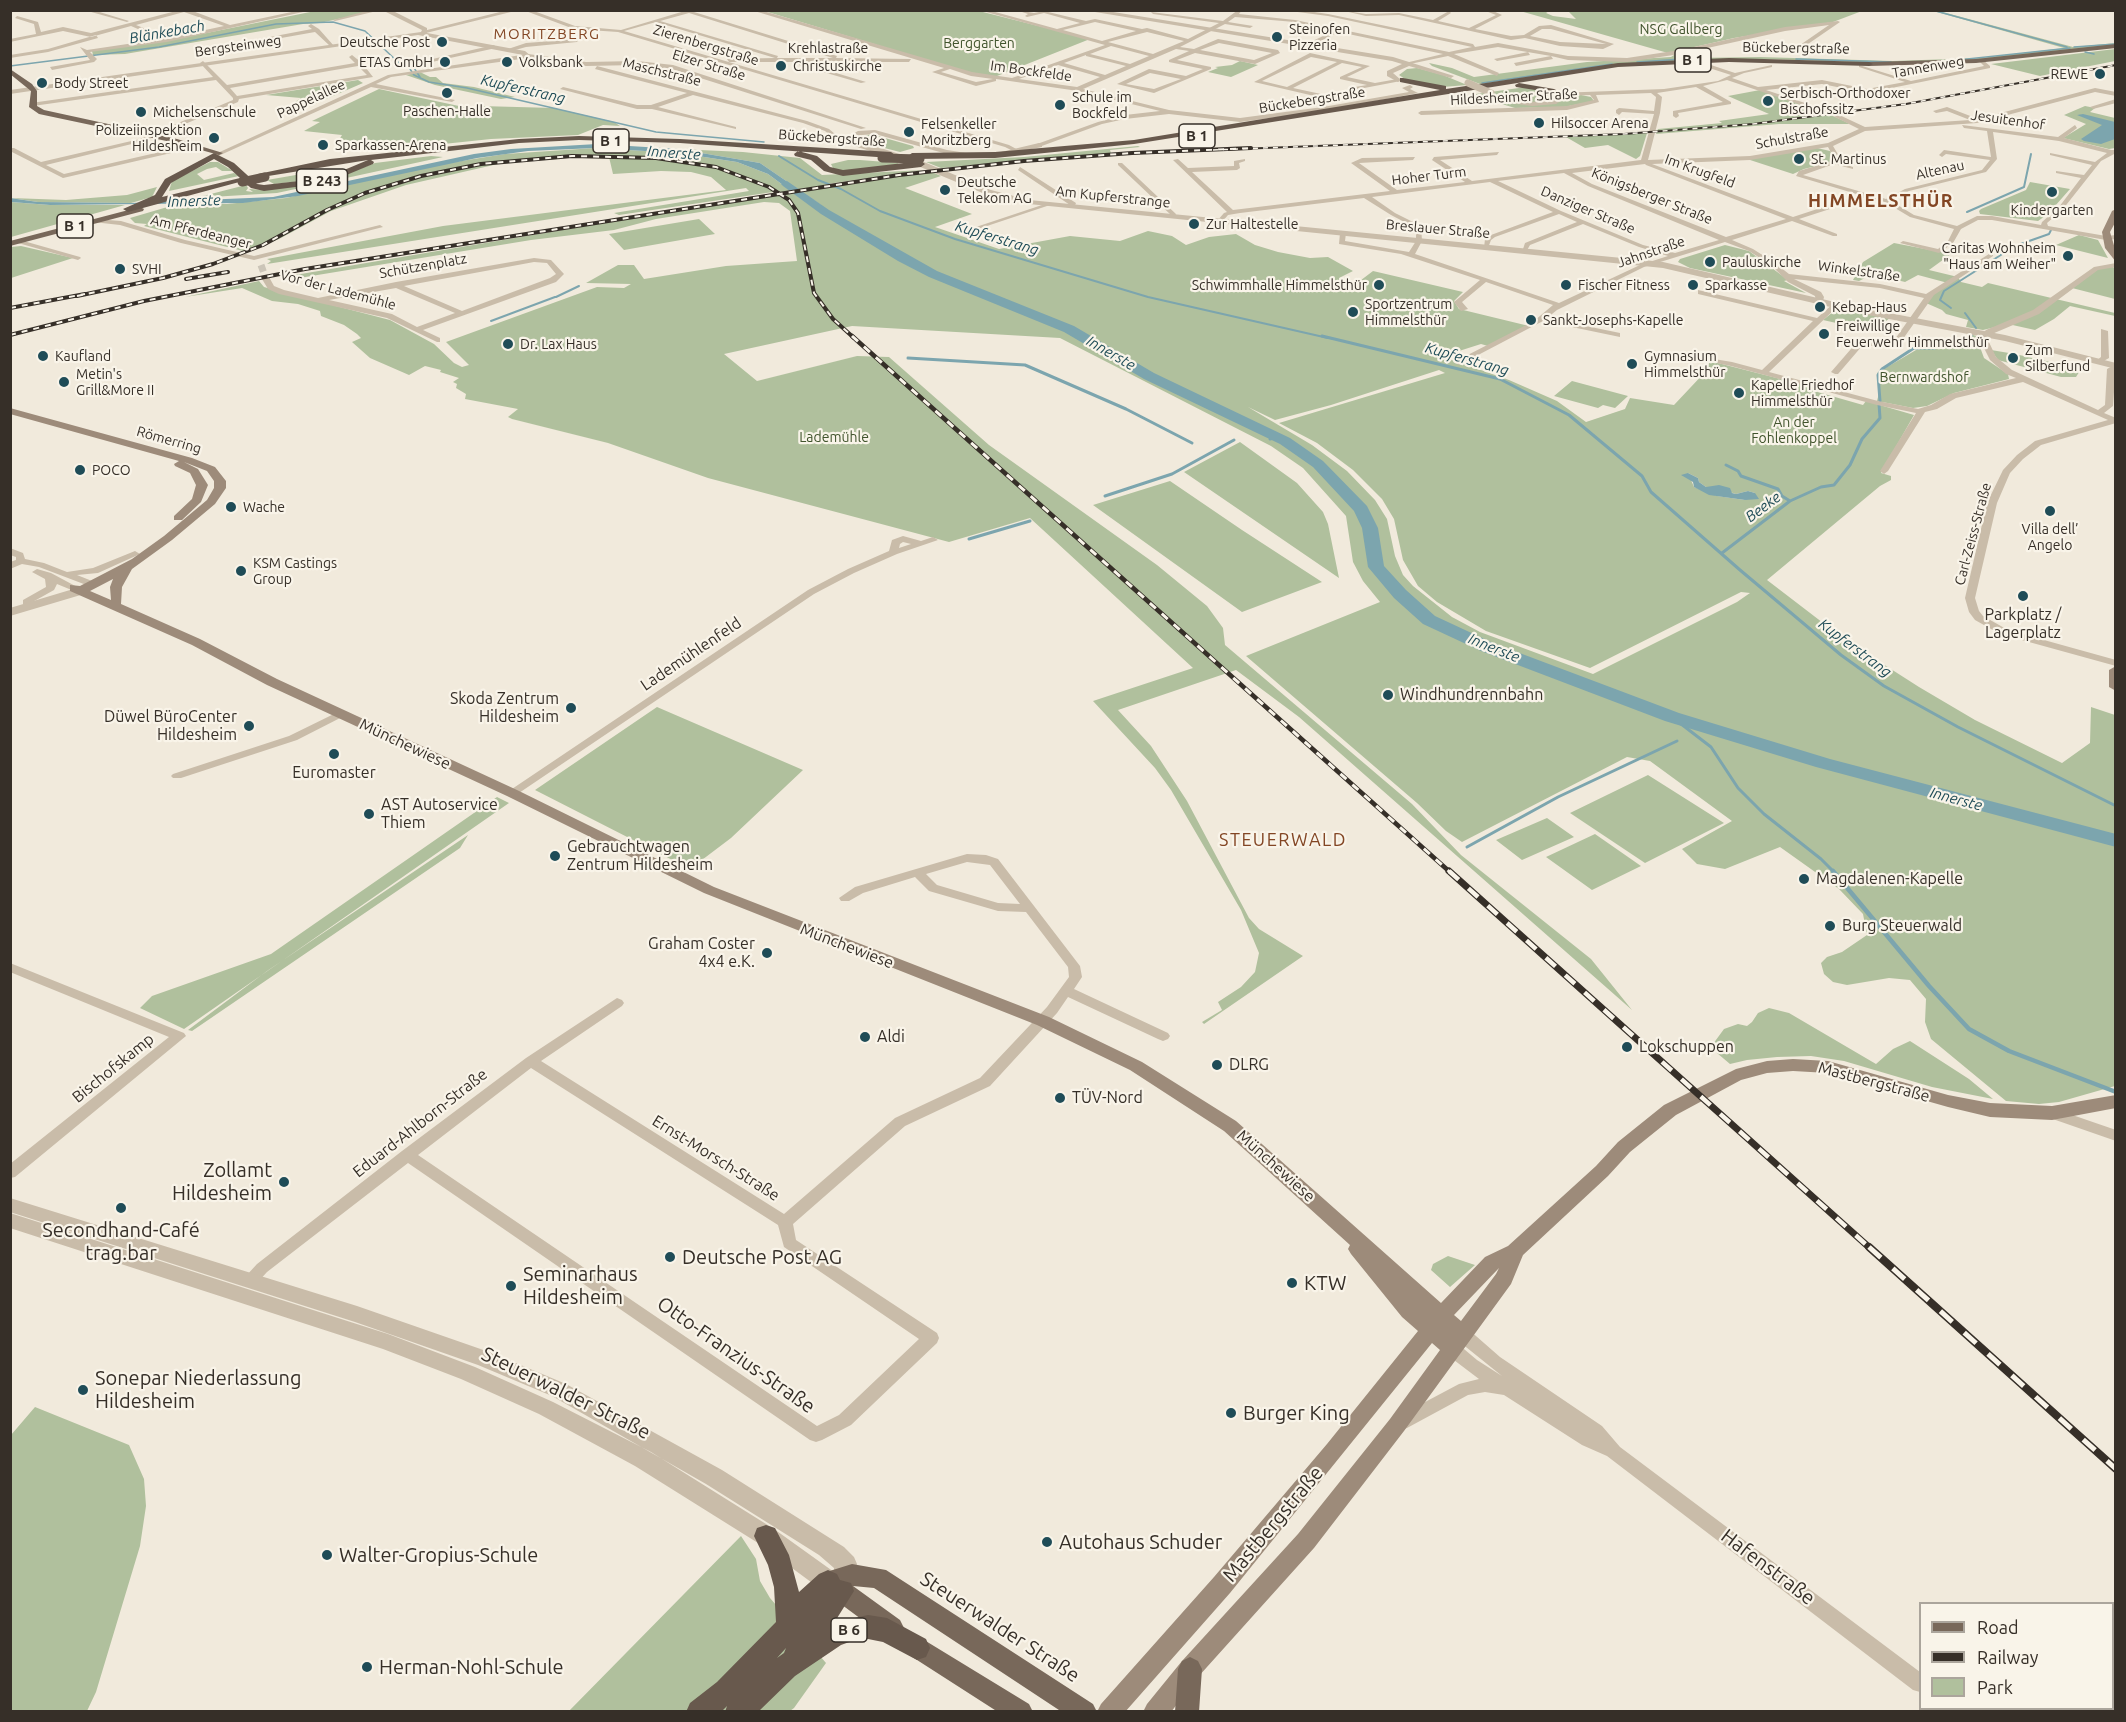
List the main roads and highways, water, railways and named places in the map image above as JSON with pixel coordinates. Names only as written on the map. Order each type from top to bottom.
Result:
[{"type":"highway","name":"Bückebergstraße","points":[[912,158],[986,156],[1197,133],[1408,98],[1470,85],[1582,69],[1654,62],[1766,60],[1865,65]]},
{"type":"highway","name":"Bückebergstraße","points":[[264,175],[330,162],[538,140],[622,138],[912,158],[1024,156],[1138,144],[1261,126],[1612,69],[1682,64],[1865,65]]},
{"type":"highway","points":[[1493,90],[1525,85],[1557,93],[1544,83],[1558,76]]},
{"type":"highway","points":[[1408,98],[1421,93],[1422,89],[1400,80],[1436,87],[1470,85]]},
{"type":"highway","name":"Bückebergstraße","points":[[264,175],[520,143],[568,141],[644,141],[864,157],[883,156]]},
{"type":"highway","points":[[1039,145],[1053,148],[1076,148]]},
{"type":"highway","points":[[788,151],[812,157],[827,169],[852,173],[897,168],[927,147]]},
{"type":"highway","points":[[196,148],[205,162]]},
{"type":"highway","name":"B 243","points":[[217,155],[244,168],[412,150],[453,148]]},
{"type":"highway","points":[[136,208],[158,196],[167,182],[217,155]]},
{"type":"highway","name":"B 243","points":[[217,155],[254,186],[267,188],[324,181],[365,164],[389,158]]},
{"type":"highway","points":[[883,156],[912,158]]},
{"type":"highway","points":[[827,169],[828,163],[834,160],[864,157]]},
{"type":"highway","points":[[897,168],[912,158]]},
{"type":"highway","points":[[244,168],[262,184],[274,186],[316,182],[331,177],[334,173],[324,169],[294,171]]},
{"type":"highway","name":"B 1","points":[[136,208],[174,196],[264,175]]},
{"type":"highway","name":"B 1","points":[[136,208],[240,181]]},
{"type":"highway","points":[[766,1536],[780,1563],[786,1587],[789,1626]]},
{"type":"highway","points":[[699,1712],[751,1667],[789,1626],[812,1594],[839,1583]]},
{"type":"highway","points":[[786,1667],[839,1583]]},
{"type":"highway","name":"B 6","points":[[738,1712],[786,1667],[834,1635],[868,1627],[887,1630],[917,1648]]},
{"type":"main road","name":"B 1","points":[[1865,65],[1976,61],[2115,46]]},
{"type":"main road","name":"B 243","points":[[10,71],[35,109],[44,113],[196,148],[217,155]]},
{"type":"main road","name":"B 243","points":[[13,79],[27,94],[29,111],[40,116],[196,148]]},
{"type":"main road","name":"B 1","points":[[14,242],[136,208]]},
{"type":"main road","name":"B 1","points":[[14,242],[136,208]]},
{"type":"main road","points":[[2115,211],[2108,225],[2115,261]]},
{"type":"main road","name":"Römerring","points":[[10,411],[188,460],[217,474],[220,488],[211,502],[136,558],[84,587]]},
{"type":"main road","name":"Römerring","points":[[10,419],[163,459],[182,465],[198,475],[202,485],[197,500],[136,558]]},
{"type":"main road","points":[[121,605],[116,587],[119,579],[136,558]]},
{"type":"main road","name":"Münchewiese","points":[[84,587],[105,603],[121,605],[340,714],[512,793],[610,843],[740,904],[1042,1021],[1136,1066],[1208,1110],[1252,1144],[1329,1214],[1402,1304],[1436,1323]]},
{"type":"main road","points":[[2115,670],[2115,687]]},
{"type":"main road","name":"Mastbergstraße","points":[[1109,1712],[1222,1585],[1334,1451],[1436,1323],[1492,1262],[1515,1251],[1646,1127],[1697,1094],[1751,1071],[1793,1065],[1828,1067],[1982,1109],[2016,1113],[2052,1113],[2115,1101]]},
{"type":"main road","name":"Mastbergstraße","points":[[1155,1712],[1190,1669],[1306,1541],[1397,1425],[1504,1278],[1515,1251]]},
{"type":"main road","points":[[1436,1323],[1457,1341]]},
{"type":"main road","name":"Steuerwalder Straße","points":[[839,1583],[878,1578],[1085,1712]]},
{"type":"main road","name":"Steuerwalder Straße","points":[[839,1583],[917,1648],[1021,1712]]},
{"type":"main road","points":[[1187,1712],[1190,1669]]},
{"type":"water","points":[[2083,114],[2115,122],[2115,139],[2101,144],[2081,139],[2102,125],[2077,115]]},
{"type":"water","points":[[597,144],[678,149],[760,163],[814,200],[806,202],[768,174],[737,162],[678,153],[595,148],[528,151],[477,158],[298,196],[243,203],[50,205],[11,202],[10,198],[38,202],[131,203],[273,197],[474,154],[511,149]]},
{"type":"water","points":[[1688,473],[1698,478],[1699,482],[1706,487],[1719,485],[1730,488],[1732,493],[1736,494],[1748,491],[1755,493],[1759,499],[1745,500],[1709,495],[1694,487],[1693,482],[1681,475]]},
{"type":"waterway","points":[[1932,10],[2067,47]]},
{"type":"waterway","name":"Blänkebach","points":[[10,66],[159,47],[276,24],[333,22],[365,31],[399,63],[408,66]]},
{"type":"waterway","points":[[2074,47],[2116,44]]},
{"type":"waterway","points":[[1958,60],[2070,48]]},
{"type":"waterway","points":[[2085,52],[2094,54]]},
{"type":"waterway","points":[[1637,62],[1683,59]]},
{"type":"waterway","points":[[1796,59],[1891,62]]},
{"type":"waterway","points":[[1482,83],[1612,64]]},
{"type":"waterway","name":"Kupferstrang","points":[[408,66],[414,68],[420,77]]},
{"type":"waterway","name":"Kupferstrang","points":[[408,66],[414,75],[429,82],[467,88],[656,132],[764,142]]},
{"type":"waterway","points":[[1967,212],[2024,187],[2031,154]]},
{"type":"waterway","name":"Kupferstrang","points":[[779,156],[818,180],[841,189],[880,211],[955,239],[1148,297],[1328,338]]},
{"type":"waterway","name":"Innerste","points":[[787,184],[825,212],[933,274],[1069,329],[1149,376],[1285,441],[1318,464],[1361,509],[1370,528],[1376,567],[1400,594],[1429,620],[1487,647],[1672,717],[1823,763],[2116,841]]},
{"type":"waterway","name":"Beeke","points":[[1951,308],[1940,300],[1944,291],[2015,246],[2049,234],[2051,230]]},
{"type":"waterway","points":[[556,297],[579,286]]},
{"type":"waterway","points":[[491,321],[555,297]]},
{"type":"waterway","name":"Beeke","points":[[1965,313],[1976,328]]},
{"type":"waterway","name":"Kupferstrang","points":[[1322,336],[1500,379],[1569,415],[1642,476],[1651,492],[1740,570],[1841,655],[1884,686],[1958,727],[2116,806]]},
{"type":"waterway","name":"Beeke","points":[[1880,401],[1878,375],[1882,369],[1914,348],[1935,348],[1948,342],[1968,341],[1971,336]]},
{"type":"waterway","points":[[908,358],[1025,365],[1126,409],[1192,443]]},
{"type":"waterway","name":"Beeke","points":[[1790,501],[1821,487],[1834,485],[1850,465],[1862,439],[1880,418],[1879,404]]},
{"type":"waterway","name":"Innerste","points":[[1270,439],[1277,437]]},
{"type":"waterway","points":[[1105,496],[1172,474],[1234,440]]},
{"type":"waterway","points":[[1726,465],[1738,471],[1741,476],[1778,489],[1782,496],[1790,501]]},
{"type":"waterway","name":"Beeke","points":[[1722,553],[1790,501]]},
{"type":"waterway","points":[[969,539],[1030,521]]},
{"type":"waterway","points":[[1672,717],[1711,747],[1738,788],[1764,814],[1833,871]]},
{"type":"waterway","points":[[1467,847],[1558,797],[1677,741]]},
{"type":"waterway","points":[[1833,871],[1929,986],[1969,1029],[2009,1051],[2116,1092]]},
{"type":"tunnel","points":[[261,265],[266,279]]},
{"type":"railway","points":[[1213,150],[1624,134],[1753,124],[1906,104],[2116,65]]},
{"type":"railway","points":[[780,194],[899,175],[1024,161],[1132,153],[1251,148]]},
{"type":"railway","points":[[77,296],[163,278],[213,264],[263,245],[327,210],[365,193],[421,176],[481,164],[572,156],[656,158],[716,167],[769,187],[780,194]]},
{"type":"railway","points":[[10,335],[144,301],[305,269],[780,194]]},
{"type":"railway","points":[[780,194],[789,200],[798,213],[814,293],[833,319],[854,338]]},
{"type":"railway","points":[[186,279],[228,272]]},
{"type":"railway","points":[[10,308],[85,294]]},
{"type":"railway","points":[[852,336],[1451,873]]},
{"type":"railway","points":[[1449,871],[1871,1249]]},
{"type":"railway","points":[[1869,1247],[2116,1469]]},
{"type":"place","name":"Steinofen Pizzeria","points":[[1277,37]]},
{"type":"place","name":"Deutsche Post","points":[[442,42]]},
{"type":"place","name":"ETAS GmbH","points":[[445,62]]},
{"type":"place","name":"Volksbank","points":[[507,62]]},
{"type":"place","name":"Christuskirche","points":[[781,66]]},
{"type":"place","name":"REWE","points":[[2100,74]]},
{"type":"place","name":"Body Street","points":[[42,83]]},
{"type":"place","name":"Paschen-Halle","points":[[447,93]]},
{"type":"place","name":"Serbisch-Orthodoxer Bischofssitz","points":[[1768,101]]},
{"type":"place","name":"Schule im Bockfeld","points":[[1060,105]]},
{"type":"place","name":"Michelsenschule","points":[[141,112]]},
{"type":"place","name":"Hilsoccer Arena","points":[[1539,123]]},
{"type":"place","name":"Felsenkeller Moritzberg","points":[[909,132]]},
{"type":"place","name":"Polizeiinspektion Hildesheim","points":[[214,138]]},
{"type":"place","name":"Sparkassen-Arena","points":[[323,145]]},
{"type":"place","name":"St. Martinus","points":[[1799,159]]},
{"type":"place","name":"Deutsche Telekom AG","points":[[945,190]]},
{"type":"place","name":"Kindergarten","points":[[2052,192]]},
{"type":"place","name":"Zur Haltestelle","points":[[1194,224]]},
{"type":"place","name":"Caritas Wohnheim \"Haus am Weiher\"","points":[[2068,256]]},
{"type":"place","name":"Pauluskirche","points":[[1710,262]]},
{"type":"place","name":"SVHI","points":[[120,269]]},
{"type":"place","name":"Schwimmhalle Himmelsthür","points":[[1379,285]]},
{"type":"place","name":"Fischer Fitness","points":[[1566,285]]},
{"type":"place","name":"Sparkasse","points":[[1693,285]]},
{"type":"place","name":"Kebap-Haus","points":[[1820,307]]},
{"type":"place","name":"Sportzentrum Himmelsthür","points":[[1353,312]]},
{"type":"place","name":"Sankt-Josephs-Kapelle","points":[[1531,320]]},
{"type":"place","name":"Freiwillige Feuerwehr Himmelsthür","points":[[1824,334]]},
{"type":"place","name":"Dr. Lax Haus","points":[[508,344]]},
{"type":"place","name":"Kaufland","points":[[43,356]]},
{"type":"place","name":"Zum Silberfund","points":[[2013,358]]},
{"type":"place","name":"Gymnasium Himmelsthür","points":[[1632,364]]},
{"type":"place","name":"Metin's Grill&More II","points":[[64,382]]},
{"type":"place","name":"Kapelle Friedhof Himmelsthür","points":[[1739,393]]},
{"type":"place","name":"POCO","points":[[80,470]]},
{"type":"place","name":"Wache","points":[[231,507]]},
{"type":"place","name":"Villa dell’ Angelo","points":[[2050,511]]},
{"type":"place","name":"KSM Castings Group","points":[[241,571]]},
{"type":"place","name":"Parkplatz / Lagerplatz","points":[[2023,596]]},
{"type":"place","name":"Windhundrennbahn","points":[[1388,695]]},
{"type":"place","name":"Skoda Zentrum Hildesheim","points":[[571,708]]},
{"type":"place","name":"Düwel BüroCenter Hildesheim","points":[[249,726]]},
{"type":"place","name":"Euromaster","points":[[334,754]]},
{"type":"place","name":"AST Autoservice Thiem","points":[[369,814]]},
{"type":"place","name":"Gebrauchtwagen Zentrum Hildesheim","points":[[555,856]]},
{"type":"place","name":"Magdalenen-Kapelle","points":[[1804,879]]},
{"type":"place","name":"Burg Steuerwald","points":[[1830,926]]},
{"type":"place","name":"Graham Coster 4x4 e.K.","points":[[767,953]]},
{"type":"place","name":"Aldi","points":[[865,1037]]},
{"type":"place","name":"Lokschuppen","points":[[1627,1047]]},
{"type":"place","name":"DLRG","points":[[1217,1065]]},
{"type":"place","name":"TÜV-Nord","points":[[1060,1098]]},
{"type":"place","name":"Zollamt Hildesheim","points":[[284,1182]]},
{"type":"place","name":"Secondhand-Café trag.bar","points":[[121,1208]]},
{"type":"place","name":"Deutsche Post AG","points":[[670,1257]]},
{"type":"place","name":"KTW","points":[[1292,1283]]},
{"type":"place","name":"Seminarhaus Hildesheim","points":[[511,1286]]},
{"type":"place","name":"Sonepar Niederlassung Hildesheim","points":[[83,1390]]},
{"type":"place","name":"Burger King","points":[[1231,1413]]},
{"type":"place","name":"Autohaus Schuder","points":[[1047,1542]]},
{"type":"place","name":"Walter-Gropius-Schule","points":[[327,1555]]},
{"type":"place","name":"Herman-Nohl-Schule","points":[[367,1667]]},
{"type":"district","name":"MORITZBERG","points":[[547,34]]},
{"type":"district","name":"HIMMELSTHÜR","points":[[1881,201]]},
{"type":"district","name":"STEUERWALD","points":[[1283,840]]},
{"type":"park label","name":"NSG Gallberg","points":[[1681,29]]},
{"type":"park label","name":"Berggarten","points":[[979,43]]},
{"type":"park label","name":"Bernwardshof","points":[[1924,377]]},
{"type":"park label","name":"An der Fohlenkoppel","points":[[1794,430]]},
{"type":"park label","name":"Lademühle","points":[[834,437]]}]
